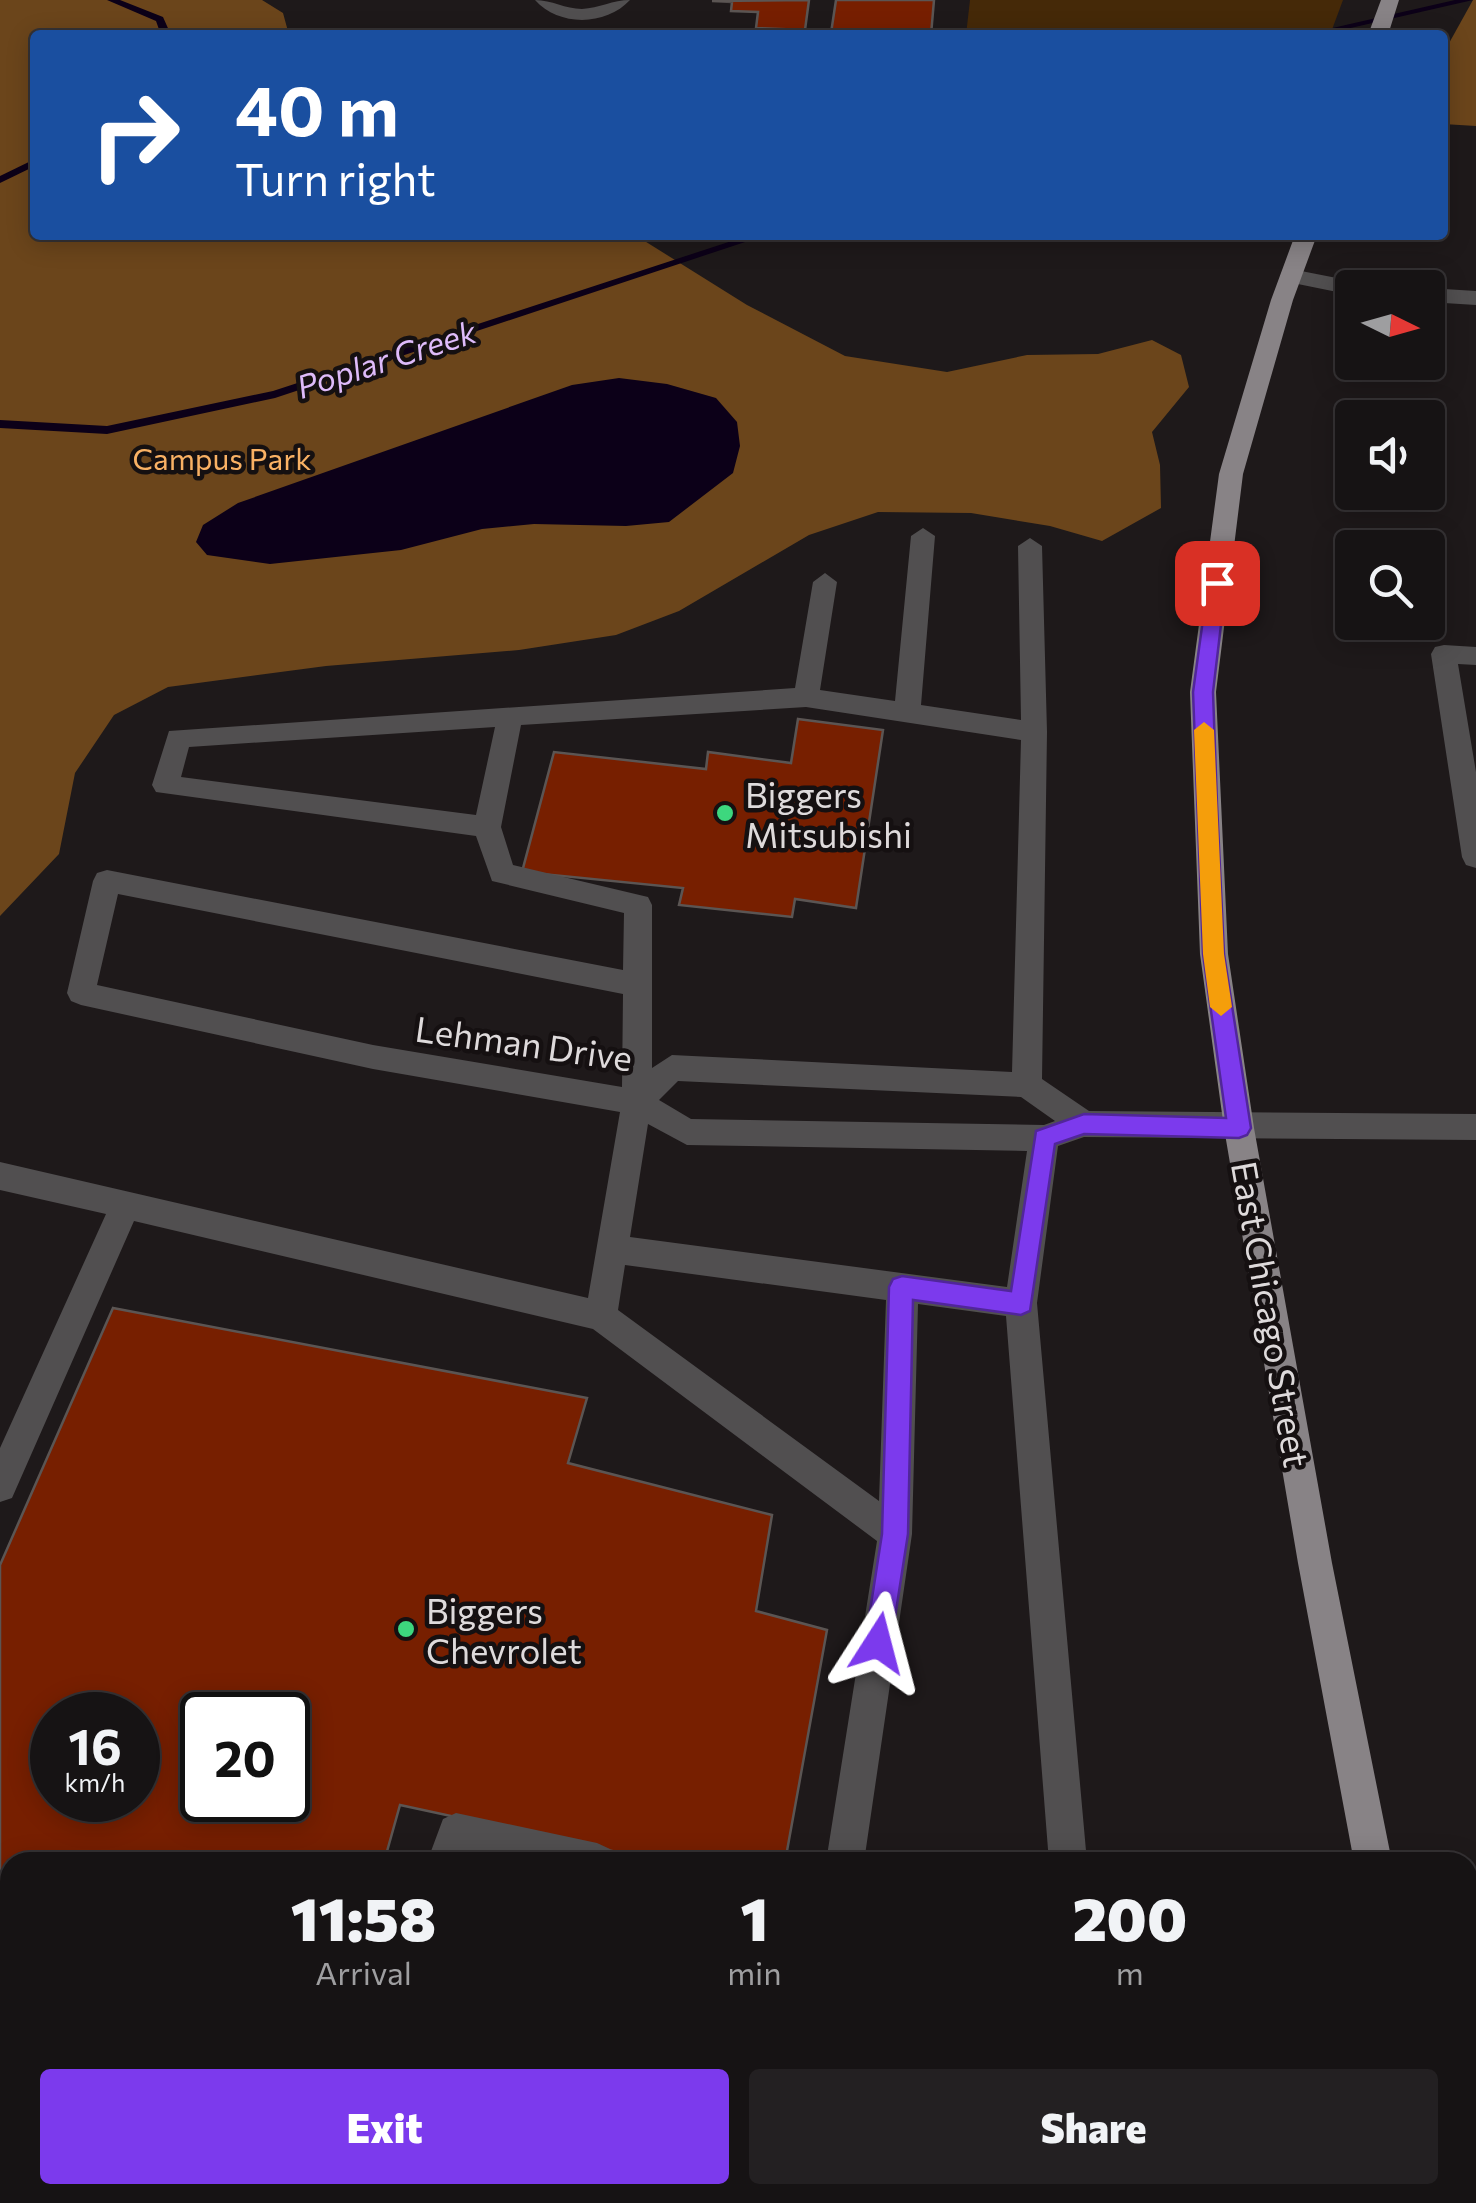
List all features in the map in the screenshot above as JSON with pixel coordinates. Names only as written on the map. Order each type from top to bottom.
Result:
[{"type":"main road","points":[[1380,30],[1390,0]]},
{"type":"main road","name":"East Chicago Street","points":[[1304,240],[1232,474],[1203,692],[1214,954],[1239,1128],[1338,1694],[1371,1852]]},
{"type":"street","points":[[544,0],[556,10],[582,15],[604,13],[621,0]]},
{"type":"street","points":[[1291,276],[1335,285]]},
{"type":"street","points":[[1445,297],[1476,298]]},
{"type":"street","points":[[907,712],[922,536]]},
{"type":"street","points":[[1030,546],[1034,732],[1026,1085],[1084,1124]]},
{"type":"street","points":[[806,697],[826,582]]},
{"type":"street","points":[[1476,656],[1444,654],[1476,857]]},
{"type":"street","points":[[487,827],[165,785],[178,738],[806,697],[1034,732]]},
{"type":"street","points":[[510,716],[487,827],[502,873],[638,906],[637,1102],[601,1316]]},
{"type":"street","name":"Lehman Drive","points":[[638,984],[107,881],[81,993],[373,1058],[637,1102],[672,1068],[1026,1085]]},
{"type":"street","points":[[637,1102],[687,1132],[1044,1138],[1084,1124],[1476,1128]]},
{"type":"street","points":[[1044,1138],[1021,1304],[1067,1852]]},
{"type":"street","points":[[0,1176],[601,1316],[895,1534]]},
{"type":"street","points":[[0,1486],[126,1204]]},
{"type":"street","points":[[612,1249],[1021,1304]]},
{"type":"street","points":[[847,1852],[895,1534],[902,1287]]},
{"type":"street","points":[[449,1852],[456,1832],[550,1852]]},
{"type":"shaded area","points":[[970,0],[1343,0],[1332,30],[967,30]]},
{"type":"shaded area","points":[[619,378],[667,384],[716,398],[737,422],[740,446],[733,473],[669,522],[626,526],[534,524],[482,529],[401,550],[270,564],[207,555],[196,542],[203,525],[238,503],[572,385]]},
{"type":"green space","name":"Campus Park","points":[[0,0],[262,0],[283,13],[288,30],[30,30],[30,240],[643,240],[747,305],[845,356],[947,372],[1027,355],[1098,354],[1152,340],[1181,355],[1189,387],[1152,432],[1160,465],[1161,508],[1102,541],[1050,526],[971,513],[878,512],[809,535],[679,611],[616,635],[519,650],[326,666],[168,687],[114,715],[75,773],[59,854],[0,916]]},
{"type":"green space","points":[[1476,0],[1476,126],[1448,124],[1448,45]]},
{"type":"building","points":[[809,0],[805,30],[756,28],[758,12],[731,11],[732,2],[712,1]]},
{"type":"building","points":[[836,0],[934,0],[931,30],[831,30]]},
{"type":"building","points":[[798,719],[883,730],[856,908],[795,899],[792,917],[679,905],[683,888],[522,872],[554,752],[706,769],[708,752],[791,763]]},
{"type":"building","points":[[113,1308],[587,1398],[568,1463],[772,1515],[756,1611],[827,1630],[787,1852],[617,1852],[400,1805],[387,1852],[0,1852],[0,1565]]},
{"type":"waterway","name":"Poplar Creek","points":[[112,0],[160,19],[164,30]]},
{"type":"waterway","name":"Poplar Creek","points":[[1330,30],[1468,0]]},
{"type":"waterway","name":"Poplar Creek","points":[[0,180],[30,165]]},
{"type":"waterway","name":"Poplar Creek","points":[[0,424],[107,430],[275,394],[746,240]]},
{"type":"slow traffic","points":[[1204,730],[1214,954],[1221,1007]]},
{"type":"place","name":"Biggers Mitsubishi","points":[[725,813]]},
{"type":"place","name":"Biggers Chevrolet","points":[[406,1629]]},
{"type":"route","points":[[878,1643],[895,1534],[902,1287],[1021,1304],[1044,1138],[1084,1124],[1239,1128],[1214,954],[1207,804],[1203,692],[1217,583]]}]
